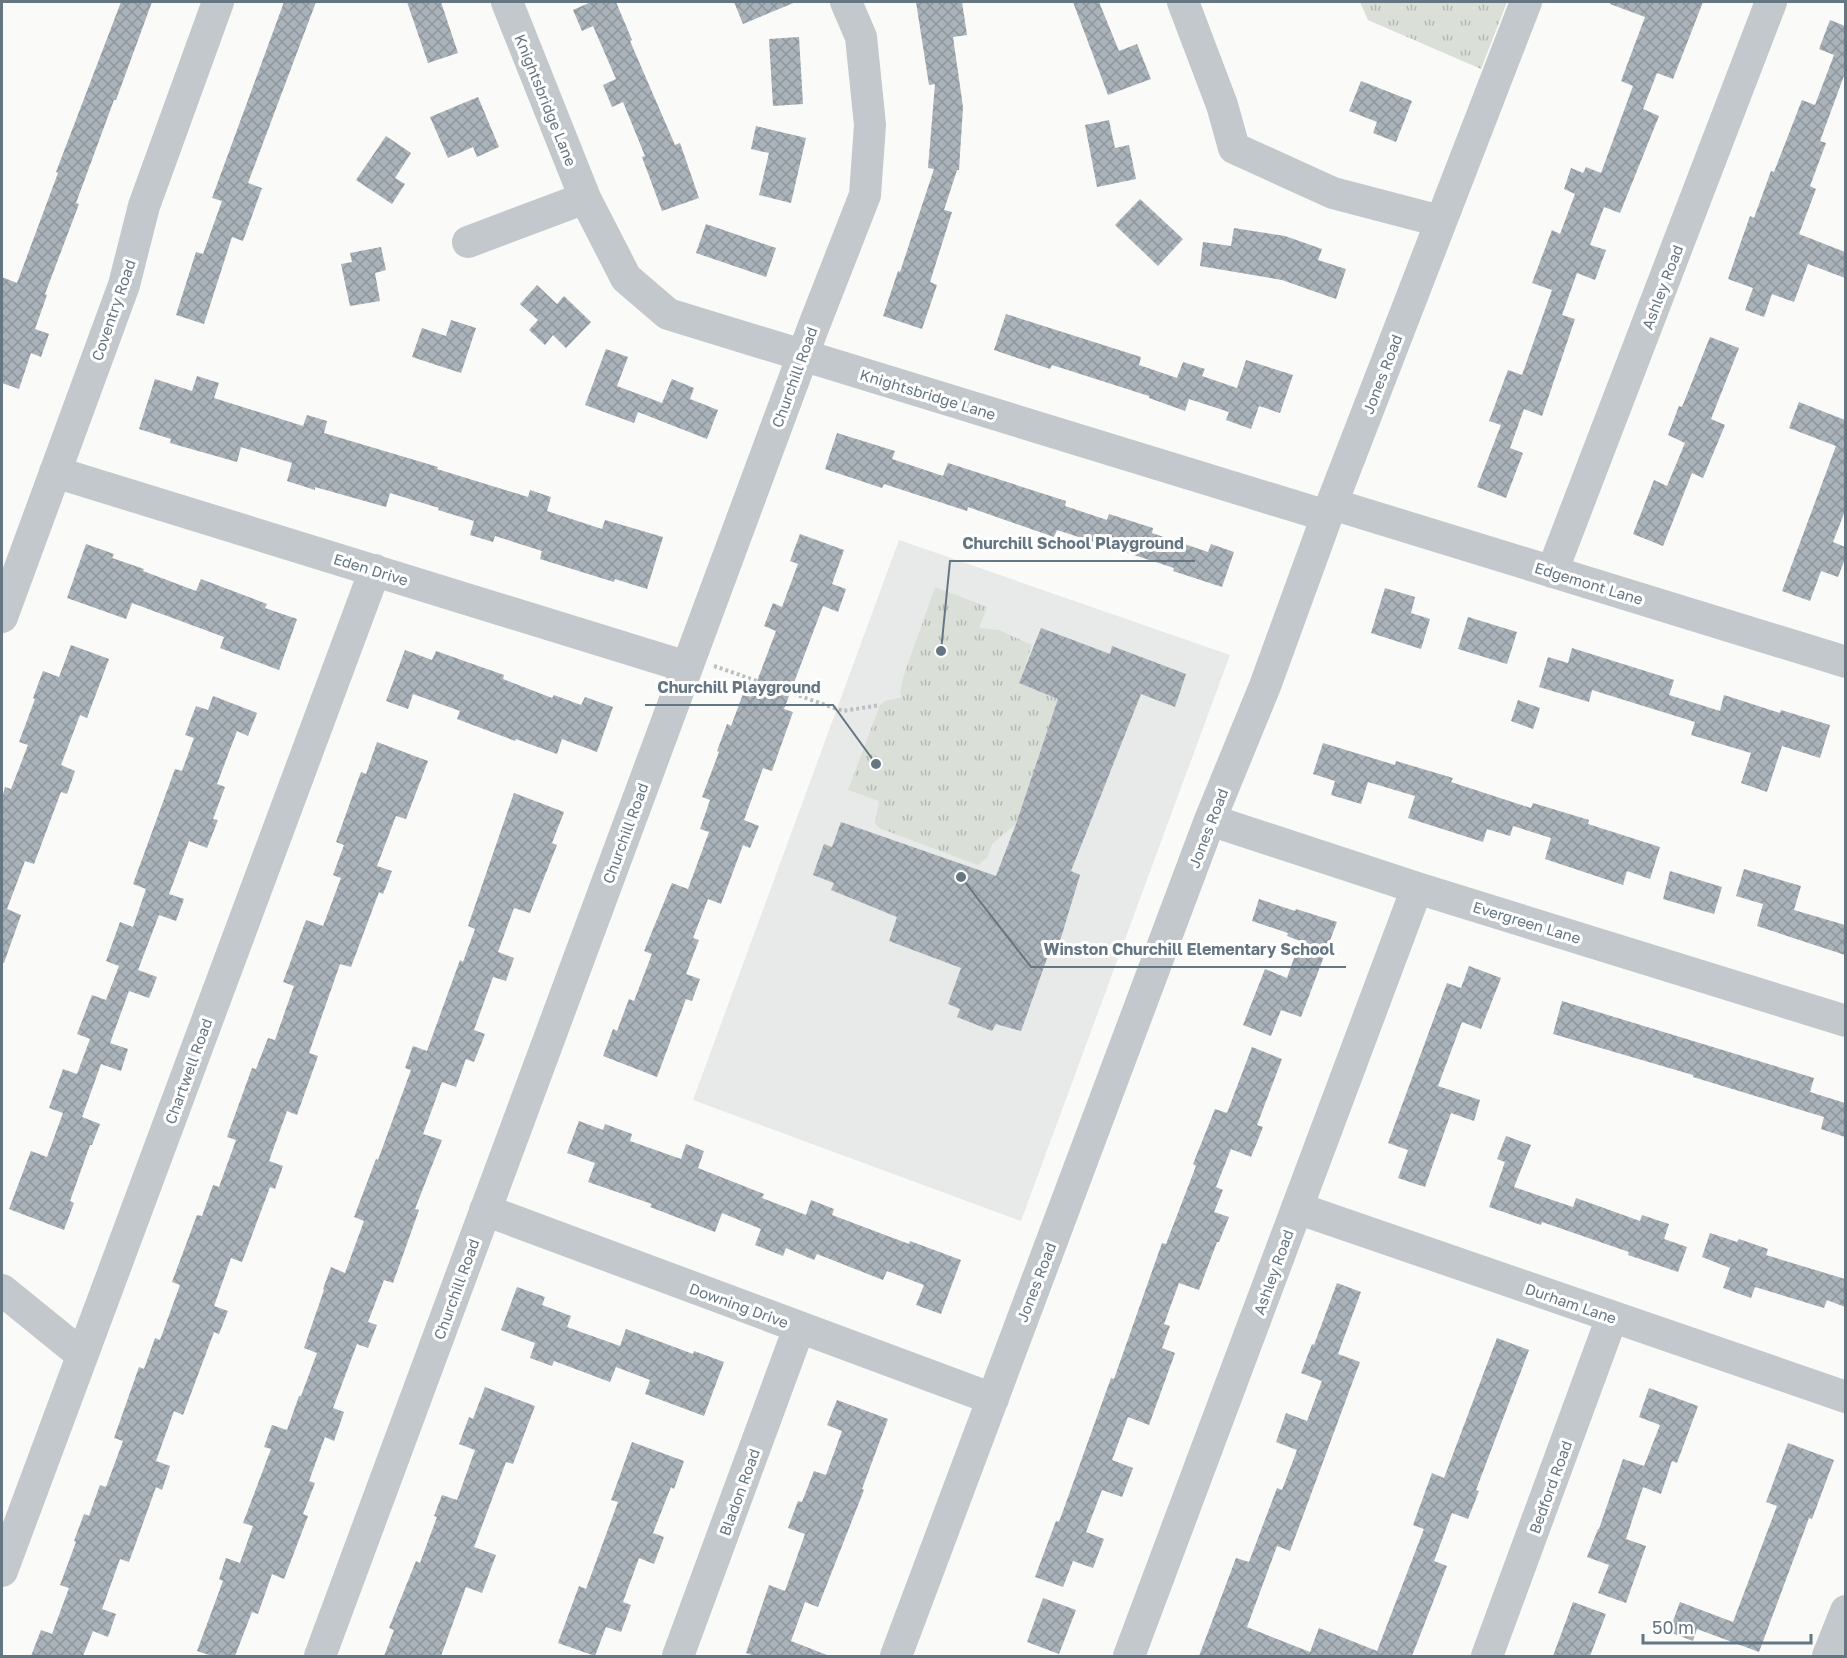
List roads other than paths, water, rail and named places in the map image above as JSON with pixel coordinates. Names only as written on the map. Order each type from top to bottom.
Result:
[{"type":"street","name":"Coventry Road","points":[[2,617],[124,285],[144,206],[218,2]]},
{"type":"street","name":"Knightsbridge Lane","points":[[507,2],[585,198],[626,278],[668,314],[802,356],[1330,510]]},
{"type":"street","name":"Churchill Road","points":[[320,1656],[802,356],[865,195],[870,125],[861,37],[846,2]]},
{"type":"street","points":[[1183,2],[1222,105],[1234,148],[1332,193],[1440,221]]},
{"type":"street","name":"Jones Road","points":[[896,1656],[1210,820],[1265,686],[1440,221],[1526,2]]},
{"type":"street","name":"Ashley Road","points":[[1552,572],[1771,2]]},
{"type":"street","points":[[468,242],[585,198]]},
{"type":"street","name":"Eden Drive","points":[[55,472],[375,570],[689,662]]},
{"type":"street","name":"Edgemont Lane","points":[[1330,510],[1552,572],[1845,662]]},
{"type":"street","name":"Chartwell Road","points":[[2,1571],[375,570]]},
{"type":"street","name":"Evergreen Lane","points":[[1210,820],[1418,888],[1845,1020]]},
{"type":"street","name":"Ashley Road","points":[[1129,1656],[1418,888]]},
{"type":"street","name":"Durham Lane","points":[[1296,1208],[1845,1397]]},
{"type":"street","name":"Downing Drive","points":[[485,1210],[993,1399]]},
{"type":"street","points":[[2,1290],[82,1354]]},
{"type":"street","name":"Bedford Road","points":[[1487,1656],[1612,1317]]},
{"type":"street","name":"Bladon Road","points":[[678,1656],[799,1328]]},
{"type":"street","points":[[1828,1656],[1845,1611]]},
{"type":"place","name":"Churchill School Playground","points":[[941,651]]},
{"type":"place","name":"Churchill Playground","points":[[876,764]]},
{"type":"place","name":"Winston Churchill Elementary School","points":[[961,877]]}]
